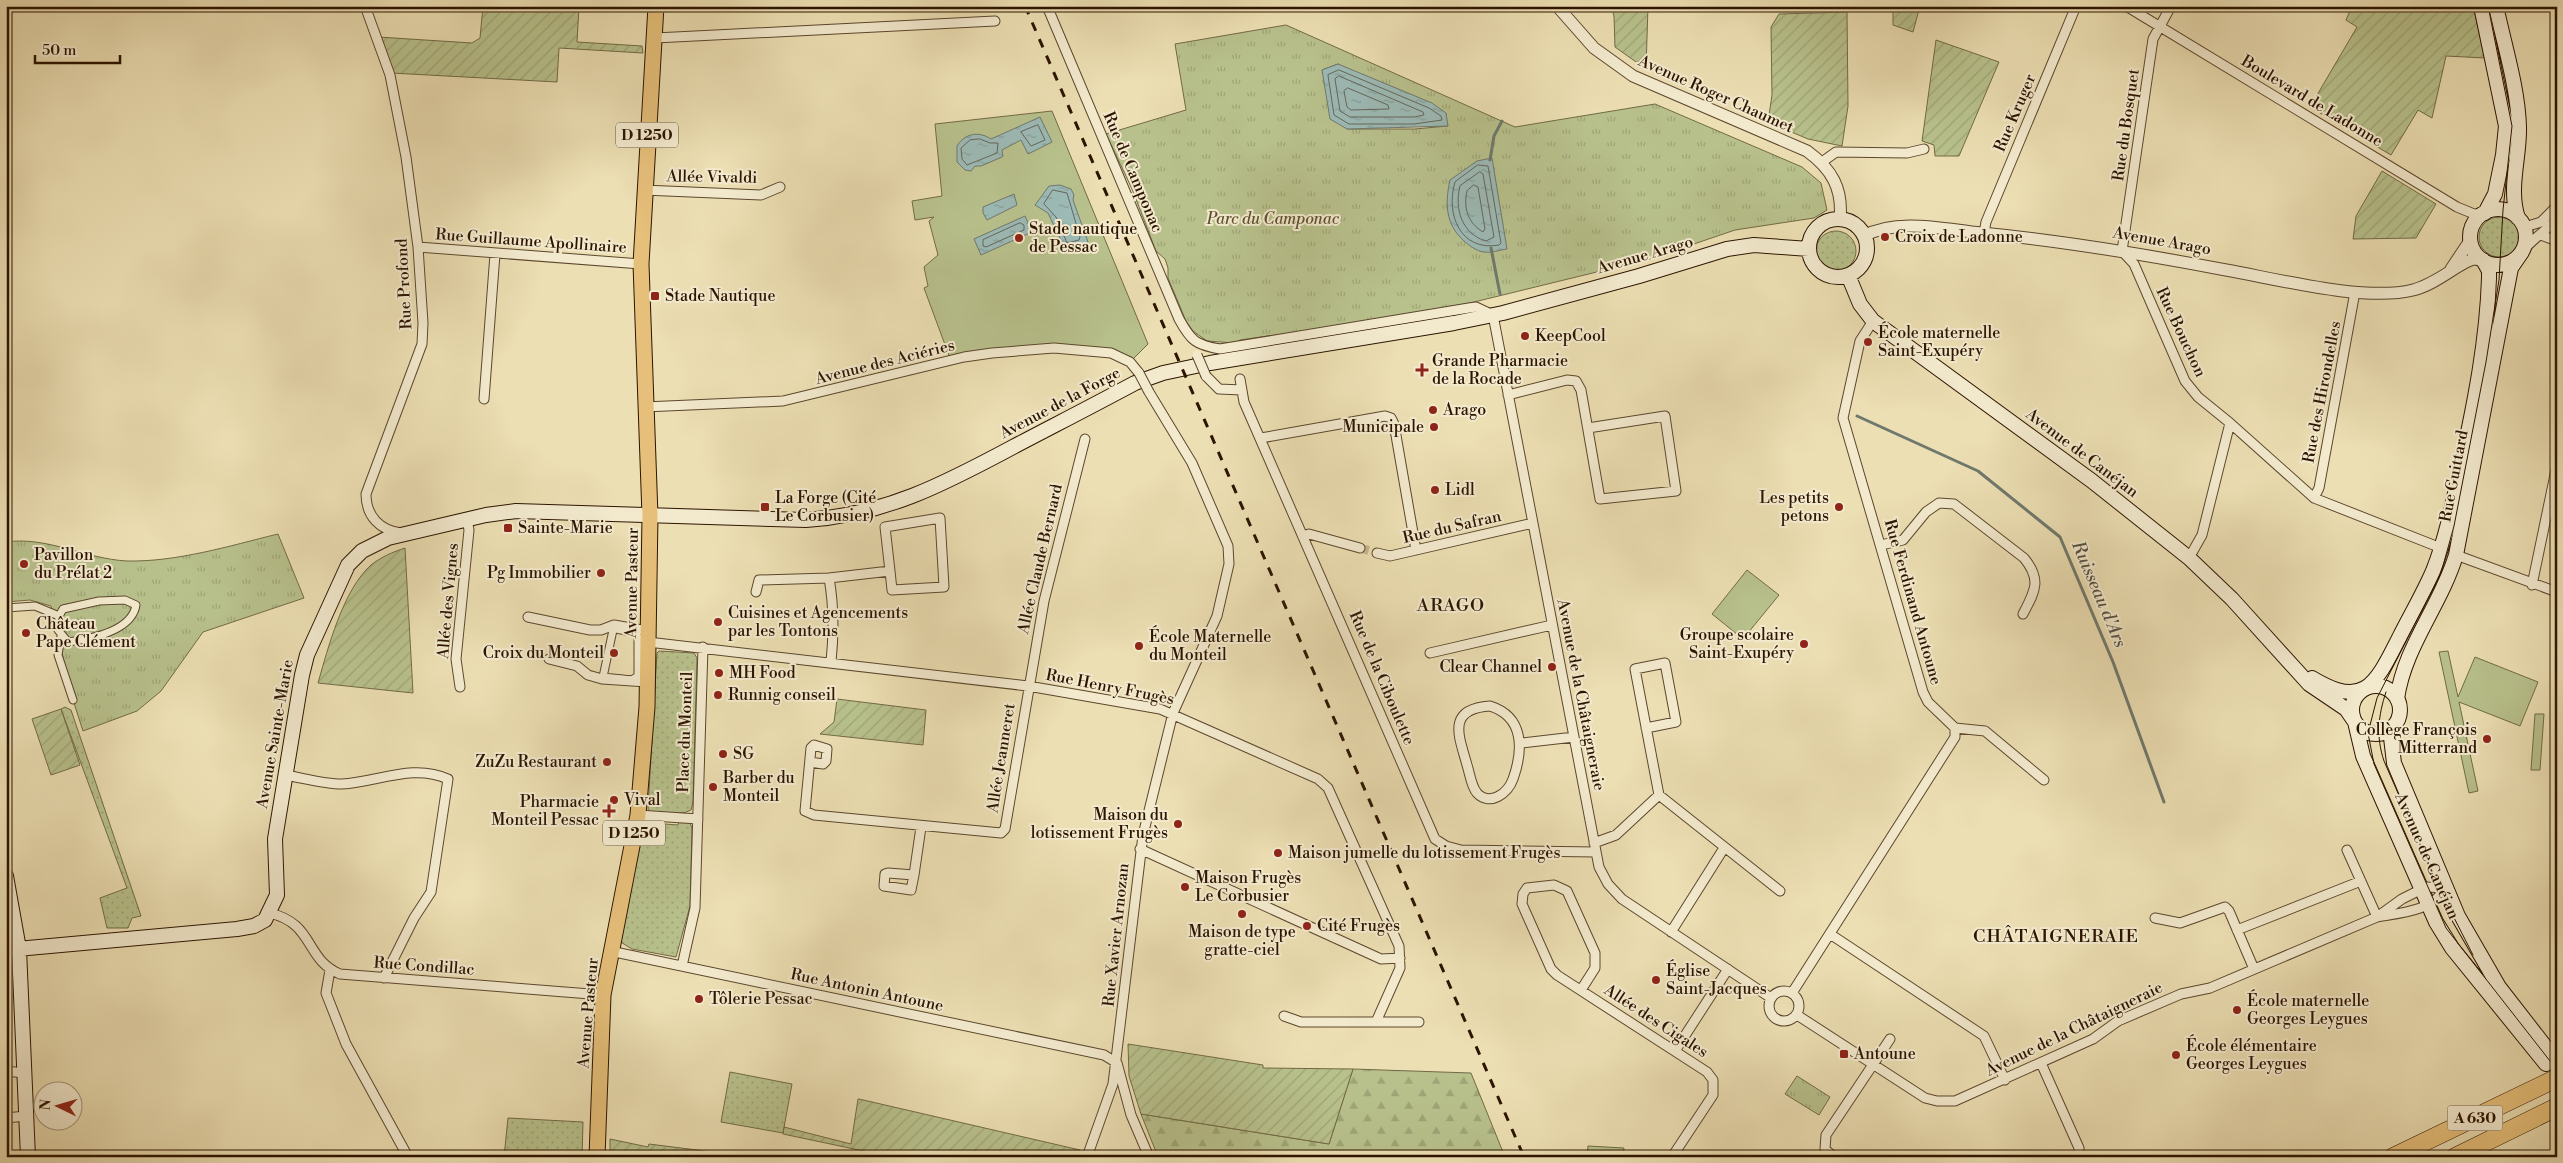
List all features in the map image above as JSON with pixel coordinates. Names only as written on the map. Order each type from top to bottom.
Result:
[{"type":"highway","name":"A 630","points":[[2392,1157],[2557,1078]]},
{"type":"highway","name":"A 630","points":[[2455,1157],[2557,1107]]},
{"type":"main road","name":"Avenue Pasteur","points":[[597,1157],[603,995],[610,951],[638,815],[647,682],[650,516],[644,407],[641,264],[643,190],[656,6]]},
{"type":"main road","points":[[2481,6],[2506,126],[2504,155],[2495,194],[2485,213],[2474,224],[2471,239],[2472,247],[2482,260],[2500,265],[2509,263],[2522,252],[2526,234],[2518,218],[2513,196],[2518,140],[2518,113],[2496,6]]},
{"type":"main road","points":[[2485,213],[2503,210],[2518,218]]},
{"type":"main road","points":[[1840,219],[1852,222],[1864,236],[1867,247],[1865,259],[1858,269],[1848,275],[1839,277],[1822,272],[1815,266],[1809,248],[1815,231],[1830,220],[1840,219]]},
{"type":"main road","name":"Avenue Arago","points":[[1493,315],[1639,276],[1727,249],[1754,245],[1809,248]]},
{"type":"main road","name":"Rue Guittard","points":[[2397,699],[2408,658],[2440,599],[2456,555],[2511,268],[2522,252]]},
{"type":"main road","name":"Rue Guittard","points":[[2365,688],[2374,679],[2392,651],[2424,592],[2442,548],[2481,361],[2489,278],[2489,271],[2482,260]]},
{"type":"main road","name":"Avenue de Canéjan","points":[[1848,275],[1860,304],[1873,321],[2092,481],[2189,558],[2232,599],[2294,665],[2309,684],[2346,709],[2363,730],[2373,734],[2390,729]]},
{"type":"main road","name":"Avenue de la Forge","points":[[650,516],[806,520],[875,510],[934,488],[1134,383],[1151,377],[1210,363],[1493,315]]},
{"type":"main road","name":"Avenue Sainte-Marie","points":[[269,913],[277,895],[274,848],[307,655],[348,566],[362,551],[379,541],[467,519],[528,511],[650,516]]},
{"type":"main road","name":"Avenue de Canéjan","points":[[2294,665],[2321,684],[2333,689],[2350,692],[2365,688],[2382,687],[2393,693],[2397,699],[2399,714],[2390,729],[2394,763],[2445,888],[2458,916],[2499,987],[2550,1061],[2452,948],[2427,905],[2363,756],[2352,714],[2354,699],[2365,688]]},
{"type":"main road","points":[[6,876],[24,1073],[28,1157]]},
{"type":"main road","points":[[12,949],[237,929],[254,926],[265,920],[269,913]]},
{"type":"street","name":"Rue Profond","points":[[365,6],[390,75],[406,156],[418,247],[423,323],[422,344],[366,494],[368,512],[374,519],[387,529],[405,534]]},
{"type":"street","name":"Rue de Camponac","points":[[1047,6],[1179,319],[1186,332],[1198,344]]},
{"type":"street","name":"Avenue Roger Chaumet","points":[[1557,6],[1594,48],[1633,76],[1807,151],[1822,162],[1838,188],[1841,200],[1840,219]]},
{"type":"street","name":"Rue Kruger","points":[[1984,233],[1986,222],[2076,6]]},
{"type":"street","name":"Boulevard de Ladonne","points":[[2126,6],[2465,212],[2485,213]]},
{"type":"street","name":"Rue du Bosquet","points":[[2122,252],[2153,39],[2171,6]]},
{"type":"street","points":[[655,38],[995,21]]},
{"type":"street","points":[[1822,162],[1836,152],[1907,153],[1924,149]]},
{"type":"street","name":"Allée Vivaldi","points":[[643,190],[761,194],[780,187]]},
{"type":"street","points":[[2522,252],[2531,241],[2541,235],[2555,218],[2557,206]]},
{"type":"street","points":[[2518,218],[2528,226],[2533,226],[2555,218]]},
{"type":"street","name":"Avenue Arago","points":[[1864,236],[1872,232],[1900,227],[1931,227],[1984,233],[2122,252],[2356,292],[2413,290],[2429,285],[2450,270],[2473,259],[2482,260]]},
{"type":"street","points":[[2541,235],[2557,241]]},
{"type":"street","name":"Avenue Arago","points":[[2450,270],[2471,239]]},
{"type":"street","name":"Rue Guillaume Apollinaire","points":[[418,247],[641,264]]},
{"type":"street","name":"Rue Bouchon","points":[[2122,252],[2134,264],[2185,381],[2198,397],[2230,422],[2314,498]]},
{"type":"street","points":[[484,399],[495,254]]},
{"type":"street","name":"Rue des Hirondelles","points":[[2314,498],[2319,488],[2356,292]]},
{"type":"street","points":[[1242,390],[1218,389],[1206,376],[1197,355],[1198,344],[1220,349],[1469,308],[1476,308],[1493,315]]},
{"type":"street","name":"Avenue de la Châtaigneraie","points":[[1493,315],[1595,847],[1603,876],[1614,892],[1771,998]]},
{"type":"street","name":"Rue Ferdinand Antoune","points":[[1873,321],[1860,341],[1843,418],[1923,692],[1928,702],[1954,728]]},
{"type":"street","name":"Avenue des Aciéries","points":[[644,407],[783,401],[828,392],[918,367],[992,352],[1054,348],[1111,353],[1130,362]]},
{"type":"street","name":"Rue Xavier Arnozan","points":[[1087,1157],[1113,1084],[1117,1063],[1140,849],[1172,713],[1217,616],[1229,564],[1228,546],[1192,463],[1139,373],[1130,362]]},
{"type":"street","name":"Rue de la Ciboulette","points":[[1240,379],[1244,402],[1435,840],[1461,850],[1595,847]]},
{"type":"street","points":[[1508,395],[1567,380],[1576,381],[1581,390],[1600,499],[1676,491],[1665,416],[1588,428]]},
{"type":"street","points":[[1260,438],[1385,416],[1391,418],[1394,424],[1416,550]]},
{"type":"street","points":[[2189,558],[2202,535],[2230,422]]},
{"type":"street","name":"Allée Claude Bernard","points":[[1028,686],[1044,601],[1085,440]]},
{"type":"street","points":[[2532,585],[2557,465]]},
{"type":"street","points":[[2314,498],[2442,548]]},
{"type":"street","points":[[1881,545],[1903,540],[1926,512],[1939,503],[1954,504],[2024,558],[2033,569],[2036,588],[2023,614]]},
{"type":"street","points":[[940,518],[944,587],[892,590],[890,571],[885,527],[940,518]]},
{"type":"street","name":"Allée des Vignes","points":[[460,686],[456,659],[469,530],[467,519]]},
{"type":"street","name":"Rue du Safran","points":[[1377,553],[1390,556],[1533,524]]},
{"type":"street","points":[[1303,536],[1309,534],[1360,548]]},
{"type":"street","points":[[2456,555],[2532,585],[2557,592]]},
{"type":"street","points":[[756,592],[759,580],[829,578],[890,571]]},
{"type":"street","points":[[829,578],[834,626],[831,662]]},
{"type":"street","points":[[125,600],[136,605],[135,612],[128,621],[115,629],[68,642],[61,636],[58,630],[58,616],[63,608],[99,601],[125,600]]},
{"type":"street","points":[[6,608],[34,606],[58,616]]},
{"type":"street","name":"Rue Henry Frugès","points":[[528,617],[590,630],[601,630],[614,625],[648,637],[703,647],[1028,686],[1160,709],[1318,779],[1328,788],[1399,946],[1400,968],[1376,1022]]},
{"type":"street","points":[[1430,653],[1552,625]]},
{"type":"street","points":[[612,630],[636,633],[638,637],[638,676],[632,680],[603,677],[612,630]]},
{"type":"street","points":[[61,636],[55,656],[72,700]]},
{"type":"street","name":"Place du Monteil","points":[[682,966],[695,908],[703,647]]},
{"type":"street","points":[[549,659],[577,666],[588,675],[602,679],[647,682]]},
{"type":"street","points":[[1646,728],[1676,722],[1664,663],[1635,669],[1646,728],[1659,795],[1780,891]]},
{"type":"street","name":"Allée Jeanneret","points":[[921,827],[1001,833],[1005,829],[1028,686]]},
{"type":"street","points":[[1478,708],[1494,708],[1512,720],[1521,743],[1516,769],[1508,790],[1496,798],[1482,797],[1473,788],[1457,731],[1460,720],[1478,708]]},
{"type":"street","points":[[1792,993],[1951,745],[1955,737],[1954,728],[1985,732],[2044,780]]},
{"type":"street","points":[[1521,743],[1574,737]]},
{"type":"street","points":[[810,762],[805,811],[814,815],[921,827],[914,875]]},
{"type":"street","points":[[285,775],[341,784],[409,773],[428,773],[448,779],[431,892],[414,918],[384,978]]},
{"type":"street","points":[[1595,847],[1616,835],[1659,795]]},
{"type":"street","points":[[638,815],[698,818]]},
{"type":"street","points":[[1671,932],[1724,848]]},
{"type":"street","points":[[1140,849],[1381,959],[1400,958]]},
{"type":"street","points":[[2347,850],[2377,917]]},
{"type":"street","points":[[2238,930],[2361,881]]},
{"type":"street","name":"Allée des Cigales","points":[[1581,990],[1595,968],[1595,953],[1567,892],[1554,885],[1527,888],[1522,894],[1522,904],[1551,969],[1581,990],[1707,1072],[1713,1080],[1713,1095],[1672,1157]]},
{"type":"street","points":[[2420,890],[2426,887],[2445,888],[2442,894],[2427,905]]},
{"type":"street","name":"Avenue de la Châtaigneraie","points":[[1797,1014],[1925,1098],[1937,1102],[1963,1099],[2099,1036],[2118,1021],[2181,994],[2210,988],[2377,917],[2420,890]]},
{"type":"street","name":"Avenue de la Châtaigneraie","points":[[2377,917],[2427,905]]},
{"type":"street","points":[[2155,918],[2180,923],[2221,906],[2230,911],[2254,969]]},
{"type":"street","points":[[269,913],[289,919],[300,928],[321,962],[330,970],[326,993],[346,1044],[408,1157]]},
{"type":"street","points":[[1830,934],[1984,1036],[2005,1080]]},
{"type":"street","name":"Rue Antonin Antoune","points":[[610,951],[1104,1055],[1117,1063]]},
{"type":"street","name":"Rue Condillac","points":[[330,970],[340,974],[603,995]]},
{"type":"street","points":[[1675,1051],[1728,970]]},
{"type":"street","points":[[1780,991],[1792,993],[1799,1003],[1797,1014],[1789,1020],[1776,1019],[1768,1007],[1771,998],[1780,991]]},
{"type":"street","points":[[1284,1016],[1301,1022],[1419,1022]]},
{"type":"street","points":[[1834,1157],[1825,1150],[1826,1135],[1890,1039]]},
{"type":"street","points":[[1117,1063],[1131,1115],[1149,1157]]},
{"type":"street","points":[[2041,1063],[2079,1148],[2079,1157]]},
{"type":"street","points":[[6,1071],[24,1073]]},
{"type":"street","points":[[6,1118],[26,1116]]},
{"type":"green space","points":[[483,6],[579,7],[577,42],[642,46],[643,53],[559,48],[557,82],[391,73],[378,37],[472,43],[480,38]]},
{"type":"green space","points":[[1611,6],[1648,6],[1646,69],[1615,47],[1614,16]]},
{"type":"green space","points":[[1893,6],[1920,6],[1913,32],[1893,25]]},
{"type":"green space","points":[[2352,6],[2473,6],[2485,58],[2446,56],[2432,118],[2418,110],[2391,155],[2310,107],[2357,27],[2346,20]]},
{"type":"green space","points":[[1847,12],[1848,106],[1842,146],[1808,139],[1768,122],[1772,95],[1771,27],[1779,14]]},
{"type":"green space","name":"Parc du Camponac","points":[[1286,25],[1515,127],[1655,104],[1802,167],[1821,183],[1827,210],[1814,218],[1735,230],[1650,259],[1470,303],[1339,326],[1240,340],[1235,343],[1207,341],[1193,331],[1186,321],[1168,278],[1168,268],[1165,259],[1156,251],[1132,189],[1106,134],[1186,110],[1175,44]],"holes":[[[1338,64],[1448,126],[1415,129],[1347,129],[1322,70]]]},
{"type":"green space","points":[[1936,40],[1999,62],[1959,156],[1935,156],[1934,145],[1922,141]]},
{"type":"green space","name":"Stade nautique de Pessac","points":[[1052,111],[1148,344],[1130,362],[1112,355],[1090,350],[1067,349],[1018,352],[951,361],[924,288],[928,286],[924,267],[938,255],[929,221],[934,217],[915,220],[912,201],[942,196],[935,124]]},
{"type":"green space","points":[[2382,171],[2436,204],[2416,238],[2353,239],[2356,216]]},
{"type":"green space","points":[[2495,217],[2503,217],[2510,220],[2516,226],[2519,237],[2516,248],[2510,254],[2503,257],[2495,257],[2488,254],[2482,248],[2479,241],[2479,233],[2482,226],[2488,220]]},
{"type":"green space","points":[[1832,231],[1840,231],[1847,234],[1853,240],[1856,251],[1853,262],[1847,268],[1840,271],[1832,271],[1825,268],[1819,262],[1816,255],[1816,247],[1819,240],[1825,234]]},
{"type":"green space","points":[[278,534],[304,598],[203,632],[161,691],[137,711],[83,731],[73,700],[51,606],[30,600],[6,602],[6,542],[36,542],[112,559],[146,561],[184,556]]},
{"type":"green space","points":[[405,548],[413,693],[318,683],[338,620],[352,589],[371,565],[387,555]]},
{"type":"green space","points":[[1747,570],[1779,595],[1743,639],[1712,614]]},
{"type":"green space","points":[[659,651],[694,653],[697,658],[693,802],[691,810],[684,813],[650,812],[648,809],[657,653]]},
{"type":"green space","points":[[2448,651],[2458,697],[2475,657],[2538,682],[2520,726],[2459,702],[2478,791],[2469,793],[2439,652]]},
{"type":"green space","points":[[837,699],[926,710],[923,745],[820,734],[834,722]]},
{"type":"green space","points":[[65,707],[71,710],[141,916],[132,918],[128,928],[107,928],[100,898],[127,888],[61,709]]},
{"type":"green space","points":[[61,709],[80,765],[51,775],[32,719]]},
{"type":"green space","points":[[2535,714],[2544,714],[2540,770],[2531,770]]},
{"type":"green space","points":[[651,819],[652,823],[678,825],[679,822],[690,823],[692,828],[690,906],[676,957],[632,949],[619,941],[645,823]]},
{"type":"green space","points":[[1128,1044],[1263,1065],[1263,1068],[1353,1069],[1329,1144],[1141,1114],[1129,1076]]},
{"type":"green space","points":[[1353,1069],[1471,1073],[1505,1157],[1158,1157],[1141,1114],[1329,1144]]},
{"type":"green space","points":[[730,1072],[792,1084],[783,1133],[721,1122]]},
{"type":"green space","points":[[1797,1076],[1830,1097],[1819,1115],[1785,1094]]},
{"type":"green space","points":[[858,1099],[1080,1150],[1078,1157],[892,1157],[783,1134],[784,1127],[851,1144]]},
{"type":"green space","points":[[508,1118],[583,1122],[582,1157],[504,1157]]},
{"type":"green space","points":[[610,1139],[648,1147],[649,1144],[729,1154],[729,1157],[610,1157]]},
{"type":"green space","points":[[1588,1146],[1624,1148],[1623,1157],[1587,1157]]},
{"type":"water","points":[[1338,64],[1432,103],[1446,113],[1448,126],[1347,129],[1330,119],[1322,70]]},
{"type":"water","points":[[1040,117],[1052,142],[1028,154],[1021,140],[1002,150],[1002,157],[981,166],[975,166],[971,171],[965,170],[957,162],[957,146],[964,138],[977,134],[991,139]]},
{"type":"water","points":[[1492,158],[1507,249],[1487,252],[1473,248],[1453,228],[1448,213],[1447,197],[1450,180],[1477,161]]},
{"type":"water","points":[[1060,185],[1071,189],[1074,195],[1073,200],[1088,242],[1066,251],[1048,213],[1035,205],[1049,186]]},
{"type":"water","points":[[1014,194],[1017,205],[987,220],[983,213],[983,207]]},
{"type":"water","points":[[1025,216],[1032,232],[981,255],[974,239]]},
{"type":"waterway","name":"Ruisseau d'Ars","points":[[1490,160],[1494,136],[1502,121]]},
{"type":"waterway","name":"Ruisseau d'Ars","points":[[1491,248],[1500,294]]},
{"type":"waterway","name":"Ruisseau d'Ars","points":[[1857,416],[1978,471],[2060,537],[2113,662],[2164,802]]},
{"type":"tunnel","points":[[1360,548],[1377,553]]},
{"type":"tram line","points":[[2488,6],[2512,126],[2503,210],[2499,280],[2486,362],[2454,526],[2441,573],[2377,698],[2368,733],[2374,764],[2446,928],[2550,1061]]},
{"type":"tram line","points":[[2386,692],[2379,726],[2381,752],[2442,894],[2473,955]]},
{"type":"railway","points":[[1025,6],[1524,1157]]},
{"type":"place","name":"Croix de Ladonne","points":[[1885,237]]},
{"type":"place","name":"Stade nautique de Pessac","points":[[1019,238]]},
{"type":"place","name":"Stade Nautique","points":[[655,296]]},
{"type":"place","name":"KeepCool","points":[[1525,336]]},
{"type":"place","name":"École maternelle Saint-Exupéry","points":[[1868,342]]},
{"type":"place","name":"Grande Pharmacie de la Rocade","points":[[1422,370]]},
{"type":"place","name":"Arago","points":[[1433,410]]},
{"type":"place","name":"Municipale","points":[[1434,427]]},
{"type":"place","name":"Lidl","points":[[1435,490]]},
{"type":"place","name":"La Forge (Cité Le Corbusier)","points":[[765,507]]},
{"type":"place","name":"Les petits petons","points":[[1839,507]]},
{"type":"place","name":"Sainte-Marie","points":[[508,528]]},
{"type":"place","name":"Pavillon du Prélat 2","points":[[24,564]]},
{"type":"place","name":"Pg Immobilier","points":[[601,573]]},
{"type":"place","name":"Cuisines et Agencements par les Tontons","points":[[718,622]]},
{"type":"place","name":"Château Pape Clément","points":[[26,633]]},
{"type":"place","name":"Groupe scolaire Saint-Exupéry","points":[[1804,644]]},
{"type":"place","name":"École Maternelle du Monteil","points":[[1139,646]]},
{"type":"place","name":"Croix du Monteil","points":[[614,653]]},
{"type":"place","name":"Clear Channel","points":[[1552,667]]},
{"type":"place","name":"MH Food","points":[[719,673]]},
{"type":"place","name":"Runnig conseil","points":[[718,695]]},
{"type":"place","name":"Collège François Mitterrand","points":[[2487,739]]},
{"type":"place","name":"SG","points":[[723,754]]},
{"type":"place","name":"ZuZu Restaurant","points":[[607,762]]},
{"type":"place","name":"Barber du Monteil","points":[[713,787]]},
{"type":"place","name":"Vival","points":[[614,800]]},
{"type":"place","name":"Pharmacie Monteil Pessac","points":[[609,811]]},
{"type":"place","name":"Maison du lotissement Frugès","points":[[1178,824]]},
{"type":"place","name":"Maison jumelle du lotissement Frugès","points":[[1278,853]]},
{"type":"place","name":"Maison Frugès Le Corbusier","points":[[1185,887]]},
{"type":"place","name":"Maison de type gratte-ciel","points":[[1242,914]]},
{"type":"place","name":"Cité Frugès","points":[[1307,926]]},
{"type":"place","name":"Église Saint-Jacques","points":[[1656,980]]},
{"type":"place","name":"Tôlerie Pessac","points":[[699,999]]},
{"type":"place","name":"École maternelle Georges Leygues","points":[[2237,1010]]},
{"type":"place","name":"Antoune","points":[[1844,1054]]},
{"type":"place","name":"École élémentaire Georges Leygues","points":[[2176,1055]]},
{"type":"district","name":"ARAGO","points":[[1451,605]]},
{"type":"district","name":"CHÂTAIGNERAIE","points":[[2056,936]]}]
